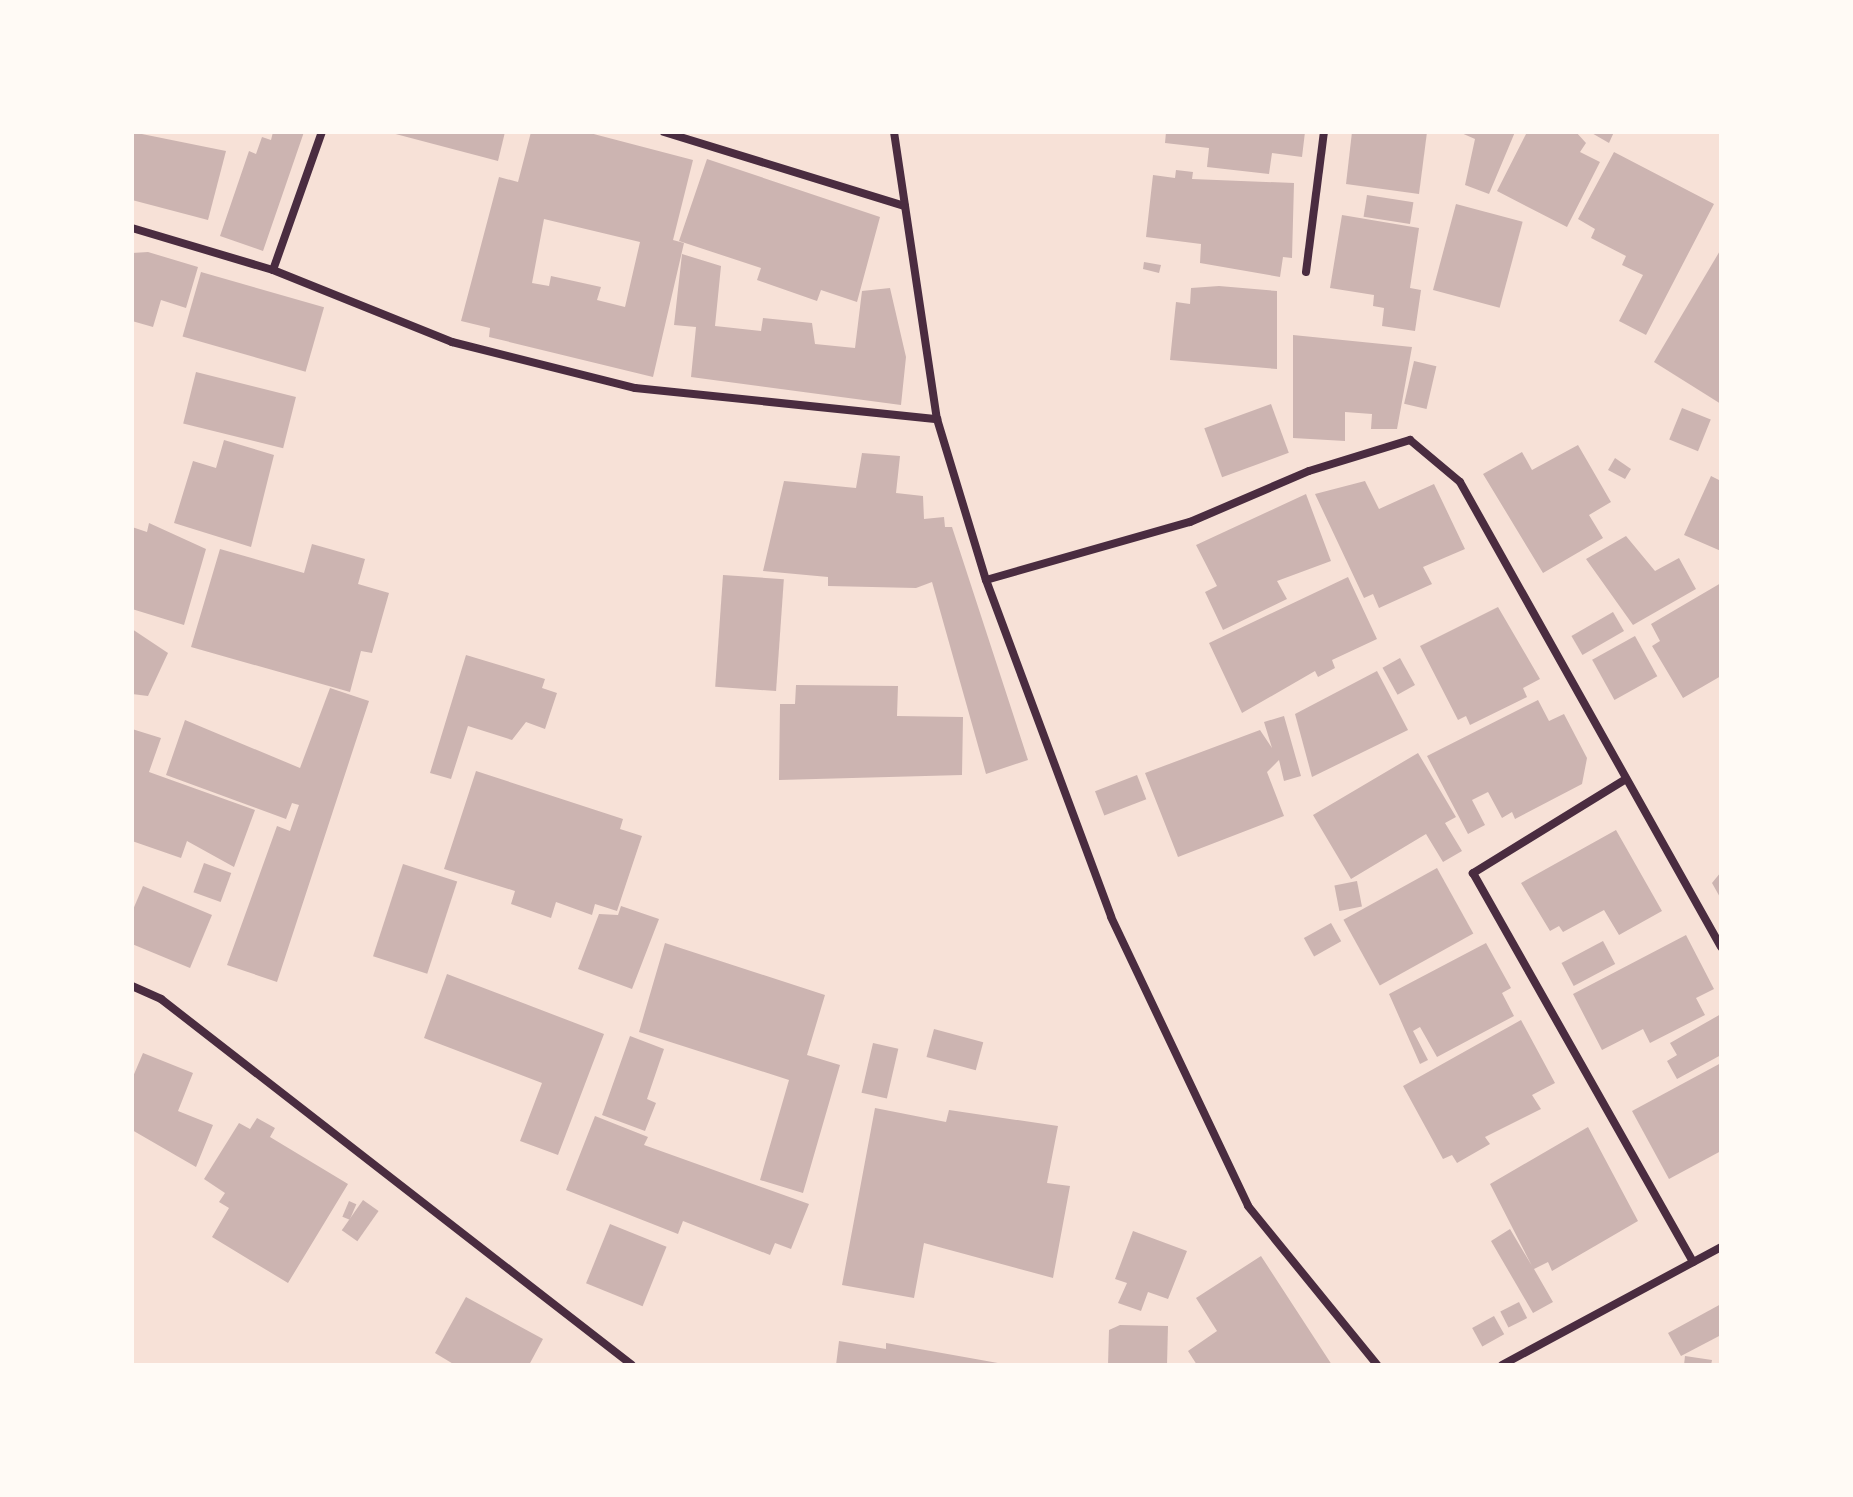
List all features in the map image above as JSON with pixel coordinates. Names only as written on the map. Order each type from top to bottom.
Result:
[{"type":"street","points":[[273,270],[322,132]]},
{"type":"street","points":[[664,132],[905,206]]},
{"type":"street","points":[[894,132],[937,419],[986,580],[1111,917],[1248,1206],[1377,1365]]},
{"type":"street","points":[[1306,272],[1324,132]]},
{"type":"street","points":[[132,228],[273,270],[452,342],[635,388],[937,419]]},
{"type":"street","points":[[986,580],[1190,522],[1309,471],[1410,440],[1460,482],[1721,947]]},
{"type":"street","points":[[1626,779],[1473,873],[1693,1262]]},
{"type":"street","points":[[132,986],[161,999],[632,1365]]},
{"type":"street","points":[[1502,1365],[1721,1247]]},
{"type":"building","points":[[132,132],[226,151],[208,220],[132,200]]},
{"type":"building","points":[[273,132],[304,132],[263,251],[220,236],[249,151],[256,154],[262,137],[271,140]]},
{"type":"building","points":[[388,132],[505,132],[498,161]]},
{"type":"building","points":[[531,132],[586,132],[693,160],[673,240],[684,243],[653,377],[489,337],[490,328],[461,321],[499,177],[518,182]],"holes":[[[544,219],[640,242],[625,307],[597,300],[601,287],[551,276],[549,286],[532,283]]]},
{"type":"building","points":[[1166,132],[1305,132],[1302,157],[1272,153],[1269,174],[1207,167],[1209,148],[1165,143]]},
{"type":"building","points":[[1352,132],[1427,132],[1419,194],[1346,184]]},
{"type":"building","points":[[1459,132],[1515,132],[1489,194],[1465,185],[1475,139]]},
{"type":"building","points":[[1527,132],[1576,132],[1586,143],[1580,152],[1600,162],[1567,227],[1497,191]]},
{"type":"building","points":[[1590,132],[1614,132],[1609,143]]},
{"type":"building","points":[[1614,152],[1714,204],[1646,335],[1619,321],[1643,275],[1622,265],[1626,256],[1591,238],[1595,229],[1578,219]]},
{"type":"building","points":[[707,159],[880,217],[857,302],[821,290],[817,301],[757,280],[761,268],[679,241]]},
{"type":"building","points":[[1176,170],[1193,172],[1192,179],[1294,183],[1292,258],[1283,257],[1280,277],[1200,263],[1201,244],[1146,237],[1153,175],[1175,178]]},
{"type":"building","points":[[1367,195],[1413,202],[1410,224],[1364,217]]},
{"type":"building","points":[[1456,204],[1523,222],[1500,308],[1433,290]]},
{"type":"building","points":[[1342,215],[1419,228],[1410,288],[1421,290],[1415,331],[1382,326],[1384,308],[1373,306],[1374,295],[1330,288]]},
{"type":"building","points":[[1721,249],[1721,404],[1654,362]]},
{"type":"building","points":[[148,252],[198,267],[186,308],[161,300],[153,327],[132,321],[132,253]]},
{"type":"building","points":[[682,254],[721,266],[715,326],[761,331],[763,318],[812,323],[815,344],[855,348],[862,291],[890,288],[906,357],[901,405],[691,377],[696,327],[674,325]]},
{"type":"building","points":[[1144,262],[1161,265],[1159,273],[1143,269]]},
{"type":"building","points":[[201,272],[324,307],[306,372],[183,336]]},
{"type":"building","points":[[1219,286],[1277,291],[1277,369],[1170,360],[1176,302],[1190,304],[1191,288]]},
{"type":"building","points":[[1293,335],[1412,347],[1397,429],[1371,429],[1372,414],[1345,412],[1345,441],[1293,438]]},
{"type":"building","points":[[1414,361],[1436,366],[1427,409],[1404,404]]},
{"type":"building","points":[[196,372],[296,397],[283,448],[183,423]]},
{"type":"building","points":[[1271,404],[1289,453],[1222,477],[1204,428]]},
{"type":"building","points":[[1682,408],[1711,420],[1698,451],[1669,440]]},
{"type":"building","points":[[224,440],[274,455],[251,547],[174,523],[193,461],[216,468]]},
{"type":"building","points":[[1578,445],[1611,502],[1589,515],[1603,538],[1543,573],[1483,474],[1522,452],[1532,470]]},
{"type":"building","points":[[862,453],[900,456],[896,493],[923,496],[924,519],[944,517],[945,527],[952,527],[1028,760],[986,774],[932,582],[916,588],[828,586],[828,577],[763,571],[784,481],[856,488]]},
{"type":"building","points":[[1615,458],[1631,469],[1625,479],[1608,470]]},
{"type":"building","points":[[1711,476],[1721,481],[1721,551],[1684,535]]},
{"type":"building","points":[[1365,481],[1379,509],[1434,484],[1465,549],[1423,567],[1432,584],[1379,608],[1373,594],[1364,598],[1315,494]]},
{"type":"building","points":[[1306,494],[1331,561],[1277,581],[1287,599],[1223,630],[1205,592],[1217,586],[1196,545]]},
{"type":"building","points":[[149,523],[206,549],[184,625],[132,609],[132,527],[147,532]]},
{"type":"building","points":[[1626,536],[1655,571],[1679,558],[1696,589],[1633,625],[1586,559]]},
{"type":"building","points":[[312,544],[365,559],[358,584],[389,593],[372,653],[361,651],[350,692],[191,647],[220,549],[304,573]]},
{"type":"building","points":[[723,575],[784,579],[776,691],[715,687]]},
{"type":"building","points":[[1348,577],[1377,639],[1332,660],[1335,668],[1318,677],[1315,671],[1242,713],[1209,643]]},
{"type":"building","points":[[1721,583],[1721,676],[1683,698],[1652,646],[1660,641],[1651,624]]},
{"type":"building","points":[[1498,607],[1540,679],[1523,688],[1527,697],[1470,725],[1466,716],[1458,720],[1420,646]]},
{"type":"building","points":[[1613,612],[1624,631],[1582,655],[1571,636]]},
{"type":"building","points":[[132,629],[168,653],[148,696],[132,694]]},
{"type":"building","points":[[1635,636],[1657,676],[1614,700],[1592,660]]},
{"type":"building","points":[[466,655],[545,679],[542,688],[557,693],[545,729],[526,722],[512,740],[468,726],[451,779],[430,773]]},
{"type":"building","points":[[1400,658],[1415,685],[1398,695],[1383,668]]},
{"type":"building","points":[[1377,671],[1408,730],[1312,777],[1295,714]]},
{"type":"building","points":[[796,685],[898,686],[897,716],[963,717],[962,775],[779,780],[780,704],[795,704]]},
{"type":"building","points":[[330,688],[369,701],[277,982],[227,965],[277,826],[290,831],[299,805],[292,803],[286,819],[166,775],[185,720],[300,768]]},
{"type":"building","points":[[1538,700],[1549,721],[1564,714],[1587,758],[1582,784],[1515,819],[1512,812],[1502,818],[1488,792],[1472,800],[1485,825],[1468,834],[1427,756]]},
{"type":"building","points":[[1284,716],[1301,776],[1284,781],[1279,760],[1267,772],[1284,816],[1178,857],[1145,773],[1260,730],[1272,748],[1264,722]]},
{"type":"building","points":[[132,729],[161,738],[149,772],[255,810],[234,867],[187,841],[181,858],[132,841]]},
{"type":"building","points":[[1418,753],[1456,817],[1445,823],[1462,851],[1443,862],[1426,834],[1351,879],[1313,815]]},
{"type":"building","points":[[476,771],[623,819],[620,829],[642,836],[617,911],[595,904],[592,915],[556,902],[551,918],[511,904],[515,891],[444,869]]},
{"type":"building","points":[[1137,775],[1146,799],[1104,815],[1095,791]]},
{"type":"building","points":[[1616,830],[1662,911],[1619,935],[1604,910],[1563,932],[1559,926],[1550,931],[1521,883]]},
{"type":"building","points":[[204,863],[231,873],[221,902],[193,892]]},
{"type":"building","points":[[403,864],[457,882],[427,974],[373,956]]},
{"type":"building","points":[[1437,868],[1473,934],[1380,985],[1343,920]]},
{"type":"building","points":[[1721,872],[1721,899],[1712,883]]},
{"type":"building","points":[[1357,881],[1362,907],[1339,911],[1334,885]]},
{"type":"building","points":[[143,886],[212,915],[190,968],[132,944],[132,912]]},
{"type":"building","points":[[621,906],[659,919],[632,989],[578,969],[599,914],[618,915]]},
{"type":"building","points":[[1331,923],[1341,941],[1314,956],[1304,938]]},
{"type":"building","points":[[1686,935],[1714,989],[1696,998],[1705,1015],[1650,1043],[1643,1029],[1602,1050],[1573,994]]},
{"type":"building","points":[[1603,941],[1615,964],[1574,986],[1562,963]]},
{"type":"building","points":[[665,943],[825,995],[807,1055],[840,1065],[803,1193],[760,1180],[789,1080],[639,1032]]},
{"type":"building","points":[[1486,943],[1511,988],[1502,993],[1514,1016],[1437,1057],[1420,1027],[1413,1031],[1428,1060],[1420,1064],[1389,994]]},
{"type":"building","points":[[447,974],[604,1034],[558,1155],[520,1141],[542,1083],[424,1038]]},
{"type":"building","points":[[1721,1014],[1721,1055],[1677,1079],[1667,1061],[1677,1055],[1670,1043]]},
{"type":"building","points":[[1521,1020],[1555,1083],[1532,1095],[1541,1109],[1485,1137],[1490,1144],[1457,1163],[1452,1155],[1443,1159],[1403,1086]]},
{"type":"building","points":[[934,1029],[983,1042],[976,1070],[926,1057]]},
{"type":"building","points":[[630,1036],[664,1049],[647,1099],[656,1103],[645,1131],[602,1115]]},
{"type":"building","points":[[873,1043],[898,1049],[887,1099],[862,1093]]},
{"type":"building","points":[[143,1053],[193,1073],[178,1111],[213,1125],[196,1167],[132,1130],[132,1079]]},
{"type":"building","points":[[1721,1063],[1721,1151],[1669,1179],[1632,1111]]},
{"type":"building","points":[[875,1108],[946,1122],[949,1110],[1058,1126],[1047,1183],[1070,1186],[1053,1278],[924,1243],[914,1298],[842,1285]]},
{"type":"building","points":[[595,1116],[648,1137],[644,1145],[809,1204],[791,1249],[775,1243],[770,1255],[683,1221],[678,1234],[566,1190]]},
{"type":"building","points":[[257,1118],[275,1128],[270,1137],[348,1184],[288,1283],[212,1237],[229,1208],[219,1202],[225,1193],[204,1179],[239,1123],[250,1129]]},
{"type":"building","points":[[1588,1127],[1638,1221],[1552,1271],[1548,1262],[1534,1269],[1553,1302],[1533,1313],[1491,1241],[1510,1229],[1532,1266],[1490,1184]]},
{"type":"building","points":[[363,1200],[379,1211],[357,1241],[342,1230]]},
{"type":"building","points":[[349,1201],[356,1204],[350,1220],[342,1217]]},
{"type":"building","points":[[610,1224],[667,1247],[643,1306],[586,1283]]},
{"type":"building","points":[[1133,1231],[1187,1251],[1168,1299],[1148,1292],[1141,1311],[1118,1303],[1127,1283],[1115,1279]]},
{"type":"building","points":[[1261,1256],[1332,1365],[1197,1365],[1188,1351],[1217,1331],[1196,1298]]},
{"type":"building","points":[[466,1297],[543,1339],[529,1365],[455,1365],[435,1353]]},
{"type":"building","points":[[1519,1302],[1527,1318],[1508,1328],[1500,1312]]},
{"type":"building","points":[[1721,1304],[1721,1335],[1681,1356],[1668,1333]]},
{"type":"building","points":[[1494,1316],[1504,1334],[1482,1346],[1472,1328]]},
{"type":"building","points":[[1120,1325],[1168,1326],[1167,1365],[1108,1365],[1109,1330]]},
{"type":"building","points":[[839,1341],[886,1349],[886,1343],[1009,1365],[836,1365]]},
{"type":"building","points":[[1685,1356],[1712,1360],[1711,1365],[1684,1365]]}]
